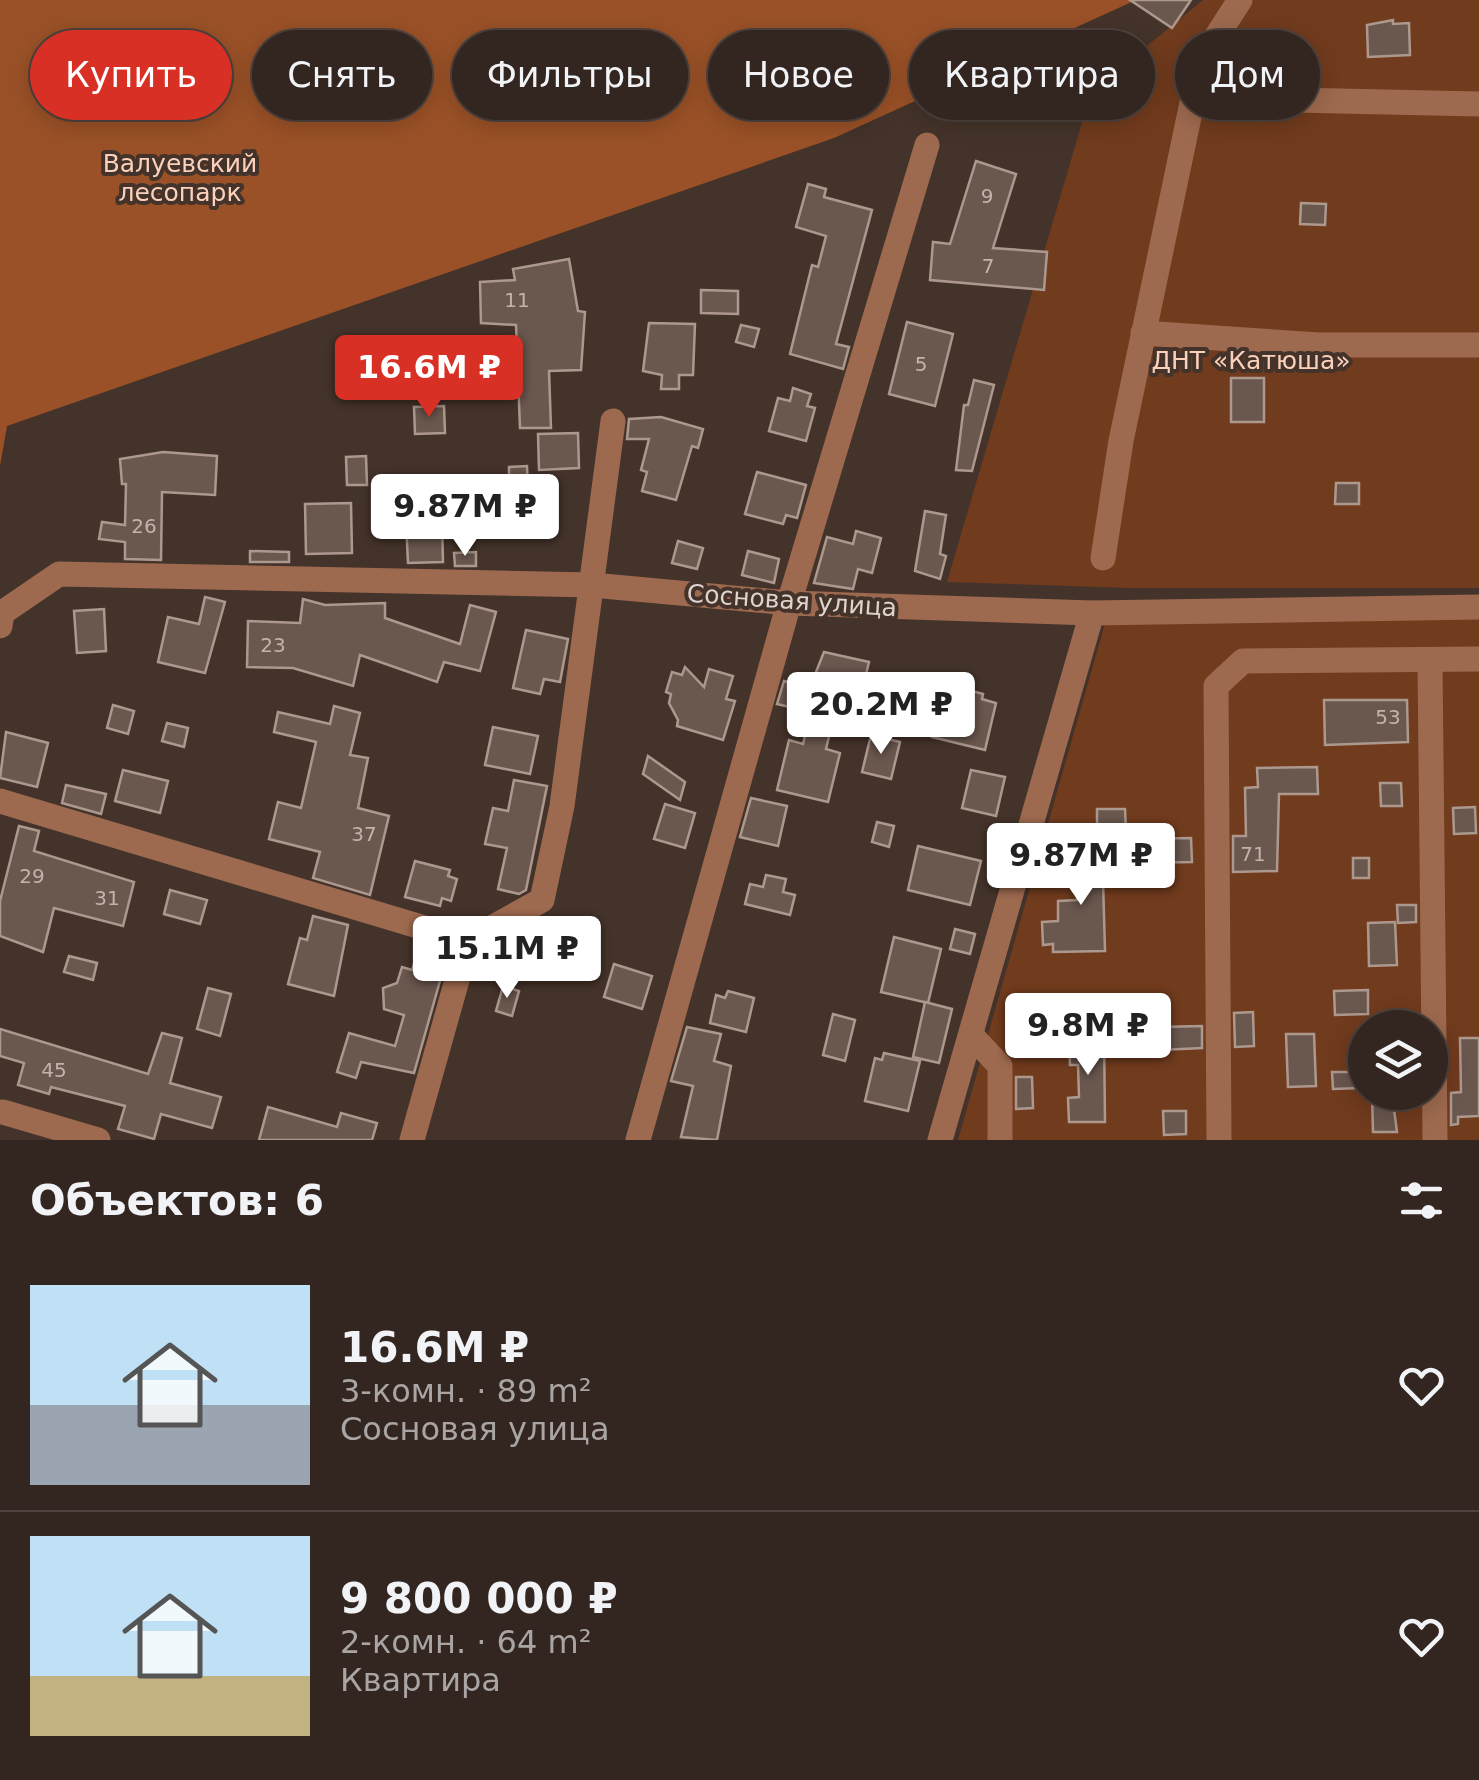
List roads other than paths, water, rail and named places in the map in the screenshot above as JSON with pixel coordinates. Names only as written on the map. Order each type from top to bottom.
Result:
[{"type":"street","points":[[1221,30],[1240,0]]},
{"type":"street","points":[[1320,101],[1479,104]]},
{"type":"street","points":[[1103,558],[1143,333],[1188,120]]},
{"type":"street","points":[[638,1140],[789,603],[927,145]]},
{"type":"street","points":[[1143,333],[1319,345],[1479,345]]},
{"type":"street","points":[[412,1140],[468,941],[542,900],[562,806],[613,421]]},
{"type":"street","name":"Сосновая улица","points":[[0,626],[2,612],[58,574],[592,585],[789,603],[1092,613],[1479,607]]},
{"type":"street","points":[[940,1140],[1092,613]]},
{"type":"street","points":[[1220,1140],[1216,686],[1244,661],[1479,660]]},
{"type":"street","points":[[1430,662],[1435,1140]]},
{"type":"street","points":[[0,801],[468,941]]},
{"type":"street","points":[[972,1035],[1000,1066],[1000,1140]]},
{"type":"street","points":[[3,1112],[98,1140]]},
{"type":"park label","name":"Валуевский лесопарк","points":[[180,178]]},
{"type":"park label","name":"ДНТ «Катюша»","points":[[1251,360]]}]
